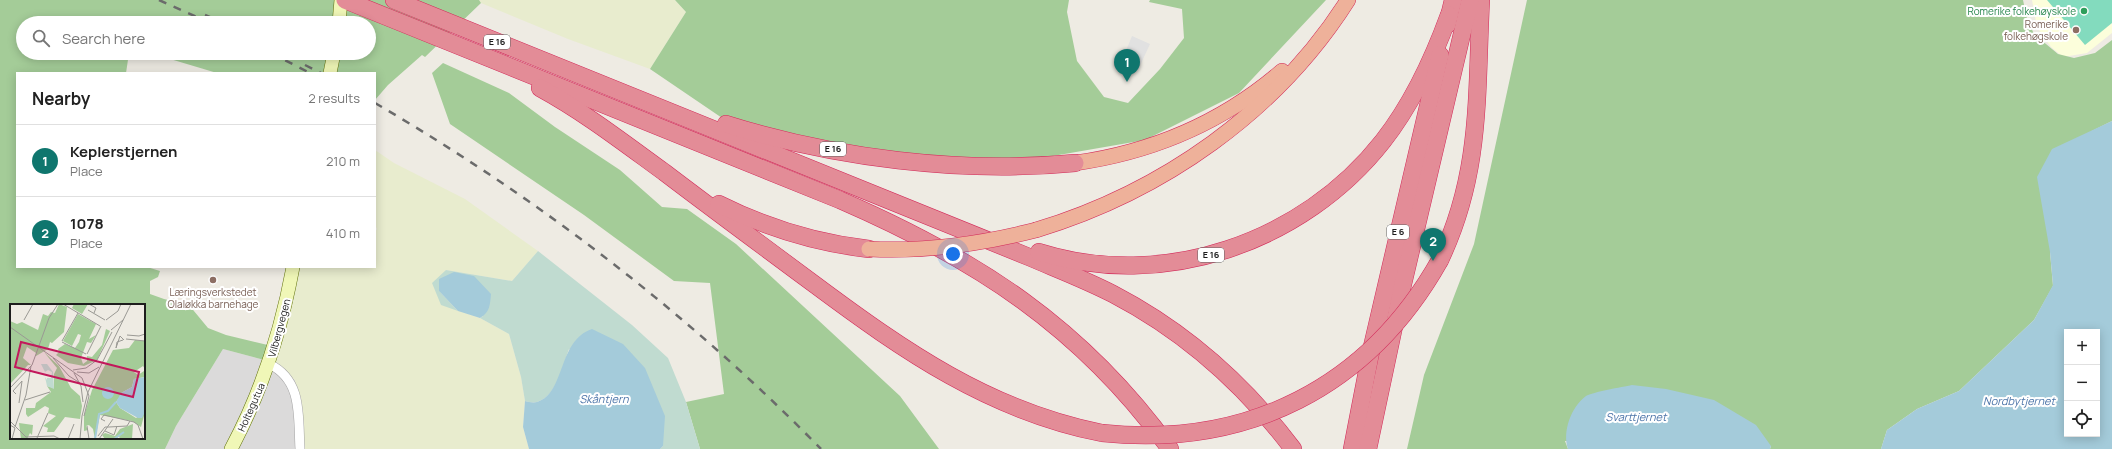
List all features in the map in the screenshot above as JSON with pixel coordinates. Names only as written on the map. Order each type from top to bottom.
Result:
[{"type":"highway","name":"E 16","points":[[345,0],[840,200],[905,229],[952,253],[1015,294],[1075,342],[1127,395],[1170,449]]},
{"type":"highway","name":"E 16","points":[[394,0],[1088,282],[1160,322],[1195,348],[1232,379],[1271,421],[1293,449]]},
{"type":"highway","name":"E 16","points":[[687,189],[750,219],[786,232],[829,243],[869,249],[938,248],[992,240],[1036,230],[1082,214],[1131,192],[1162,176],[1217,140],[1263,102],[1293,72],[1331,26],[1346,0]]},
{"type":"highway","name":"E 16","points":[[599,83],[616,83],[685,110],[730,125],[786,140],[853,153],[913,161],[982,165],[1028,166],[1075,162],[1123,154],[1157,144],[1200,126],[1233,107],[1258,91],[1292,61],[1315,38],[1346,0]]},
{"type":"highway","name":"E 6","points":[[1368,449],[1401,292],[1470,0]]},
{"type":"highway","name":"E 16","points":[[485,57],[493,66],[542,90],[592,120],[882,333],[945,374],[994,399],[1029,413],[1064,424],[1102,433],[1165,436],[1213,430],[1267,414],[1306,397],[1346,370],[1383,338],[1413,302],[1440,260],[1458,218],[1471,164],[1476,122],[1481,0]]},
{"type":"highway","name":"E 16","points":[[965,231],[991,235],[1045,254],[1112,264],[1151,264],[1190,260],[1249,243],[1284,225],[1316,205],[1346,181],[1373,153],[1405,108],[1432,57],[1451,8]]},
{"type":"highway","name":"E 6","points":[[1352,449],[1371,351],[1451,8]]},
{"type":"main road","points":[[339,16],[341,0]]},
{"type":"main road","points":[[330,72],[333,60]]},
{"type":"main road","name":"Vilbergvegen","points":[[269,364],[282,324],[294,268]]},
{"type":"main road","name":"Holtegutua","points":[[231,449],[253,404],[269,364]]},
{"type":"street","name":"Vilbergvegen","points":[[269,364],[285,373],[292,383],[297,404],[300,449]]},
{"type":"shaded area","points":[[479,0],[675,0],[686,12],[650,69],[568,39],[481,3]]},
{"type":"shaded area","name":"Romerike folkehøgskole","points":[[2032,0],[2112,0],[2112,33],[2087,53],[2063,57],[2051,47],[2037,27]]},
{"type":"shaded area","points":[[1132,36],[1150,44],[1138,70],[1121,63]]},
{"type":"shaded area","points":[[376,151],[394,163],[465,199],[538,251],[512,281],[446,270],[440,301],[443,305],[480,318],[509,334],[521,377],[525,401],[523,427],[529,449],[299,449],[295,380],[268,361],[291,268],[376,268]]},
{"type":"shaded area","points":[[538,251],[632,325],[668,358],[686,402],[700,449],[660,449],[663,446],[569,349],[562,371],[550,393],[544,399],[537,402],[525,401],[521,377],[509,334],[480,318],[483,316],[439,291],[458,311],[441,305],[432,283],[446,270],[512,281]]},
{"type":"shaded area","points":[[223,349],[268,361],[295,380],[299,449],[165,449],[176,426]]},
{"type":"green space","points":[[0,0],[479,0],[481,3],[425,57],[422,55],[388,85],[376,99],[376,72],[214,72],[173,60],[376,60],[376,16],[16,16],[16,60],[128,60],[126,72],[16,72],[16,268],[150,268],[160,271],[158,277],[150,281],[150,294],[189,305],[208,328],[226,335],[272,346],[268,361],[223,349],[176,426],[165,449],[0,449]]},
{"type":"green space","points":[[675,0],[1069,0],[1067,12],[1077,61],[1104,97],[1128,103],[1160,69],[1184,38],[1182,9],[1149,2],[1150,0],[1326,0],[1239,93],[1151,137],[1151,139],[1024,161],[872,152],[728,122],[650,69],[686,12]]},
{"type":"green space","points":[[1527,0],[2023,0],[2027,19],[2034,34],[2058,54],[2074,58],[2095,53],[2112,40],[2112,121],[2092,131],[2050,252],[2053,286],[2034,320],[1959,391],[1917,409],[1887,430],[1881,449],[1770,449],[1771,446],[1565,441],[1568,449],[1407,449],[1424,375],[1474,244]]},
{"type":"green space","name":"Romerike folkehøyskole","points":[[2047,0],[2112,0],[2112,23],[2085,45]]},
{"type":"green space","points":[[443,63],[509,93],[555,127],[620,170],[662,207],[687,209],[736,244],[900,396],[939,449],[700,449],[686,402],[724,394],[710,283],[674,281],[584,215],[450,124],[432,73]]},
{"type":"water","name":"Nordbytjernet","points":[[2112,121],[2112,449],[1881,449],[1887,430],[1917,409],[1959,391],[2034,320],[2053,285],[2050,252],[2037,177],[2052,149]]},
{"type":"water","points":[[454,272],[474,276],[491,294],[488,311],[480,318],[458,311],[439,291],[439,279]]},
{"type":"water","name":"Skåntjern","points":[[592,329],[623,344],[645,368],[665,416],[663,446],[660,449],[529,449],[523,427],[525,401],[537,402],[546,397],[553,388],[573,344],[581,335]]},
{"type":"water","name":"Svarttjernet","points":[[1632,385],[1666,389],[1714,400],[1756,425],[1771,446],[1770,449],[1568,449],[1566,435],[1569,420],[1576,407],[1586,396]]},
{"type":"railway","points":[[159,0],[194,16]]},
{"type":"railway","points":[[285,60],[308,72]]},
{"type":"railway","points":[[305,65],[319,72]]},
{"type":"railway","points":[[376,104],[495,178],[610,261],[719,351],[771,399],[821,449]]},
{"type":"place","name":"Romerike folkehøyskole","points":[[2084,11]]},
{"type":"place","name":"Romerike folkehøgskole","points":[[2076,30]]},
{"type":"place","name":"Keplerstjernen","points":[[1127,82]]},
{"type":"place","name":"1078","points":[[1433,261]]},
{"type":"place","name":"Læringsverkstedet Olaløkka barnehage","points":[[213,280]]}]
